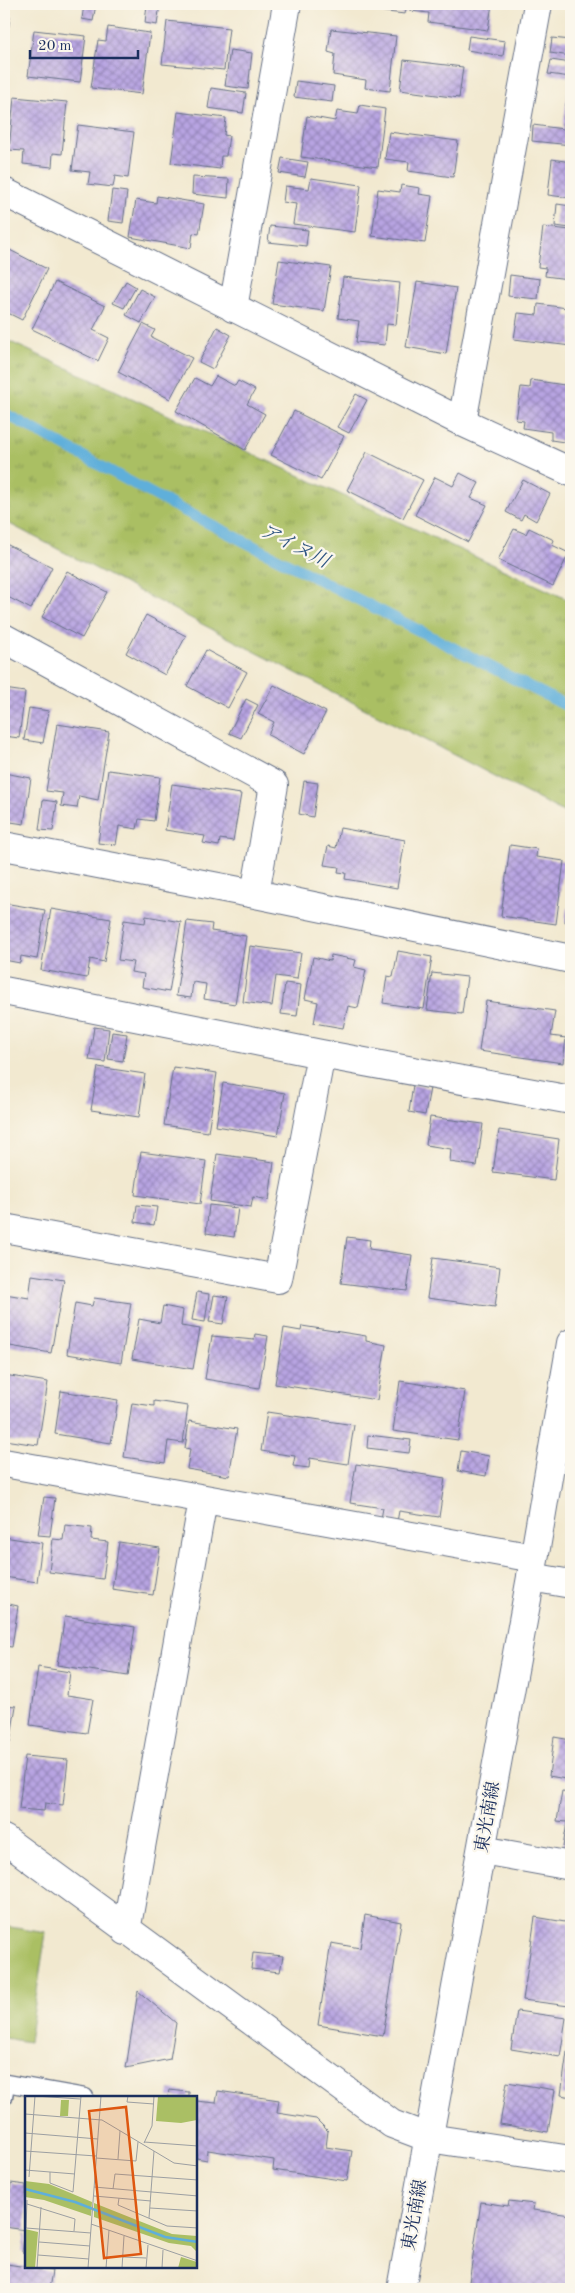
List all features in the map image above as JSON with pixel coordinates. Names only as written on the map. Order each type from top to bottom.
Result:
[{"type":"street","points":[[233,308],[287,4]]},
{"type":"street","points":[[462,422],[538,4]]},
{"type":"street","points":[[4,192],[462,422],[571,472]]},
{"type":"street","points":[[4,638],[274,785],[255,894]]},
{"type":"street","points":[[4,846],[255,894],[571,959]]},
{"type":"street","points":[[4,991],[321,1054],[571,1100]]},
{"type":"street","points":[[4,1228],[278,1279],[321,1054]]},
{"type":"street","name":"東光南線","points":[[401,2289],[482,1850],[571,1343]]},
{"type":"street","points":[[4,1463],[203,1500],[532,1567],[571,1584]]},
{"type":"street","points":[[126,1931],[203,1500]]},
{"type":"street","points":[[4,1839],[126,1931],[392,2124],[429,2138],[571,2160]]},
{"type":"street","points":[[482,1850],[571,1866]]},
{"type":"lane","points":[[4,2097],[6,2083],[79,2096]]},
{"type":"green space","points":[[4,339],[571,601],[571,816],[4,521]]},
{"type":"green space","points":[[4,1926],[46,1933],[29,2042],[4,2038]]},
{"type":"building","points":[[84,4],[96,4],[93,21],[82,19]]},
{"type":"building","points":[[147,4],[160,4],[157,25],[145,23]]},
{"type":"building","points":[[332,4],[407,4],[405,14],[332,6]]},
{"type":"building","points":[[411,4],[492,4],[488,30],[428,22],[429,13],[410,11]]},
{"type":"building","points":[[4,16],[10,17],[5,51],[4,51]]},
{"type":"building","points":[[167,21],[229,28],[224,70],[162,64]]},
{"type":"building","points":[[108,27],[150,33],[142,94],[91,88],[98,40],[106,41]]},
{"type":"building","points":[[331,29],[396,36],[390,91],[365,88],[366,80],[333,75],[335,54],[328,52]]},
{"type":"building","points":[[34,30],[86,36],[80,82],[28,76]]},
{"type":"building","points":[[469,36],[505,41],[503,56],[467,50]]},
{"type":"building","points":[[552,38],[571,40],[571,56],[550,53]]},
{"type":"building","points":[[230,50],[252,53],[248,89],[225,86]]},
{"type":"building","points":[[404,60],[463,67],[459,98],[400,90]]},
{"type":"building","points":[[551,60],[571,63],[571,77],[548,74]]},
{"type":"building","points":[[296,81],[334,86],[332,102],[294,97]]},
{"type":"building","points":[[211,88],[246,93],[243,113],[208,108]]},
{"type":"building","points":[[568,91],[571,92],[571,128],[563,127]]},
{"type":"building","points":[[14,97],[67,102],[62,154],[53,153],[52,167],[23,164],[24,151],[9,150]]},
{"type":"building","points":[[360,105],[385,109],[378,167],[301,157],[307,116],[335,121],[337,111],[358,114]]},
{"type":"building","points":[[178,112],[226,118],[224,135],[229,136],[226,156],[221,156],[220,169],[171,163]]},
{"type":"building","points":[[78,125],[134,132],[128,178],[115,176],[113,187],[88,184],[90,172],[72,170]]},
{"type":"building","points":[[533,125],[571,130],[571,145],[532,141]]},
{"type":"building","points":[[389,132],[458,141],[453,177],[408,171],[409,162],[385,159]]},
{"type":"building","points":[[282,158],[308,162],[305,177],[279,173]]},
{"type":"building","points":[[552,159],[571,162],[571,198],[548,195]]},
{"type":"building","points":[[193,177],[229,179],[228,198],[192,194]]},
{"type":"building","points":[[311,178],[361,185],[355,232],[293,224],[296,204],[283,202],[285,186],[309,189]]},
{"type":"building","points":[[401,185],[420,188],[419,194],[432,196],[425,243],[372,236],[378,189],[400,192]]},
{"type":"building","points":[[112,190],[127,192],[123,223],[108,221]]},
{"type":"building","points":[[157,196],[204,204],[199,234],[193,233],[191,248],[130,237],[136,200],[156,203]]},
{"type":"building","points":[[557,204],[571,206],[571,228],[555,226]]},
{"type":"building","points":[[270,226],[308,230],[306,246],[268,242]]},
{"type":"building","points":[[543,227],[571,230],[571,273],[569,272],[568,279],[545,276],[546,268],[538,267]]},
{"type":"building","points":[[4,247],[47,269],[22,320],[4,311]]},
{"type":"building","points":[[279,260],[331,267],[324,311],[272,304]]},
{"type":"building","points":[[510,275],[540,279],[538,299],[508,296]]},
{"type":"building","points":[[343,277],[400,283],[396,325],[387,324],[385,345],[356,342],[359,321],[338,318]]},
{"type":"building","points":[[126,281],[136,287],[124,308],[113,303]]},
{"type":"building","points":[[55,282],[105,306],[93,330],[109,338],[98,361],[32,329]]},
{"type":"building","points":[[417,282],[456,288],[446,354],[406,347]]},
{"type":"building","points":[[140,289],[155,297],[141,323],[126,315]]},
{"type":"building","points":[[538,304],[567,308],[566,316],[571,316],[571,346],[514,339],[518,313],[537,315]]},
{"type":"building","points":[[143,324],[155,330],[151,337],[192,358],[170,399],[118,372]]},
{"type":"building","points":[[217,327],[231,335],[213,369],[199,362]]},
{"type":"building","points":[[216,376],[235,386],[238,381],[255,390],[247,404],[265,414],[245,450],[176,411],[195,378],[210,386]]},
{"type":"building","points":[[531,380],[571,386],[571,443],[551,440],[551,432],[523,428],[524,421],[516,420],[521,387],[530,388]]},
{"type":"building","points":[[356,394],[367,400],[349,433],[337,427]]},
{"type":"building","points":[[294,411],[344,436],[321,480],[271,455]]},
{"type":"building","points":[[367,452],[423,480],[403,518],[347,490]]},
{"type":"building","points":[[460,473],[479,483],[471,498],[487,505],[468,542],[415,515],[435,477],[453,486]]},
{"type":"building","points":[[523,480],[550,494],[536,521],[524,514],[521,520],[506,512]]},
{"type":"building","points":[[529,528],[554,540],[552,545],[569,553],[553,586],[498,560],[514,529],[526,534]]},
{"type":"building","points":[[4,543],[52,567],[31,609],[4,595]]},
{"type":"building","points":[[67,571],[107,592],[82,638],[42,617]]},
{"type":"building","points":[[146,615],[186,636],[165,675],[126,653]]},
{"type":"building","points":[[206,650],[247,672],[228,708],[187,686]]},
{"type":"building","points":[[274,685],[326,712],[304,754],[268,735],[274,722],[258,714]]},
{"type":"building","points":[[4,689],[25,692],[19,738],[4,736]]},
{"type":"building","points":[[246,699],[258,705],[241,738],[229,733]]},
{"type":"building","points":[[29,708],[49,711],[43,743],[24,740]]},
{"type":"building","points":[[57,724],[109,732],[98,800],[79,796],[77,808],[61,806],[63,793],[46,791]]},
{"type":"building","points":[[108,770],[160,777],[154,821],[139,819],[137,829],[119,826],[116,845],[98,843]]},
{"type":"building","points":[[4,773],[31,778],[24,824],[4,821]]},
{"type":"building","points":[[304,781],[318,783],[313,817],[299,814]]},
{"type":"building","points":[[172,784],[241,794],[233,841],[220,839],[219,846],[203,843],[205,836],[165,830]]},
{"type":"building","points":[[43,800],[57,802],[53,831],[39,830]]},
{"type":"building","points":[[340,828],[405,840],[397,888],[345,879],[346,873],[338,872],[339,867],[324,865],[328,846],[336,848]]},
{"type":"building","points":[[510,845],[537,849],[536,857],[564,861],[556,924],[501,916]]},
{"type":"building","points":[[4,903],[45,910],[37,959],[21,956],[20,963],[4,960]]},
{"type":"building","points":[[567,908],[571,909],[571,923],[565,922]]},
{"type":"building","points":[[51,909],[111,919],[104,962],[90,959],[87,978],[41,970]]},
{"type":"building","points":[[146,916],[181,922],[169,992],[142,987],[144,974],[131,972],[133,962],[118,960],[124,920],[145,923]]},
{"type":"building","points":[[187,921],[212,924],[211,931],[246,936],[235,1004],[204,999],[206,984],[193,982],[191,998],[176,996]]},
{"type":"building","points":[[250,946],[301,953],[297,979],[276,976],[272,1006],[243,1002]]},
{"type":"building","points":[[398,951],[432,957],[424,1009],[383,1003],[387,976],[393,977]]},
{"type":"building","points":[[331,955],[356,960],[354,967],[366,970],[358,1008],[348,1006],[343,1028],[314,1023],[318,1002],[305,999],[313,957],[330,961]]},
{"type":"building","points":[[432,973],[467,977],[462,1014],[427,1010]]},
{"type":"building","points":[[285,983],[301,985],[297,1016],[281,1014]]},
{"type":"building","points":[[486,1001],[555,1011],[551,1036],[566,1038],[563,1063],[479,1051]]},
{"type":"building","points":[[94,1027],[109,1029],[105,1062],[89,1060]]},
{"type":"building","points":[[112,1032],[127,1034],[123,1061],[108,1059]]},
{"type":"building","points":[[98,1067],[145,1074],[139,1117],[91,1110]]},
{"type":"building","points":[[173,1067],[217,1073],[208,1132],[164,1125]]},
{"type":"building","points":[[223,1083],[285,1093],[278,1136],[216,1126]]},
{"type":"building","points":[[413,1085],[430,1088],[425,1115],[409,1112]]},
{"type":"building","points":[[430,1117],[483,1124],[477,1166],[450,1162],[451,1149],[426,1145]]},
{"type":"building","points":[[499,1130],[559,1139],[554,1180],[493,1172]]},
{"type":"building","points":[[141,1152],[206,1161],[200,1204],[135,1195]]},
{"type":"building","points":[[217,1154],[274,1162],[269,1200],[253,1197],[251,1207],[210,1201]]},
{"type":"building","points":[[137,1205],[157,1207],[154,1225],[135,1222]]},
{"type":"building","points":[[209,1205],[238,1208],[234,1237],[206,1233]]},
{"type":"building","points":[[347,1237],[370,1240],[369,1249],[412,1255],[407,1291],[341,1283]]},
{"type":"building","points":[[433,1258],[500,1267],[495,1307],[427,1298]]},
{"type":"building","points":[[32,1275],[64,1280],[51,1353],[4,1345],[5,1294],[29,1298]]},
{"type":"building","points":[[197,1292],[209,1294],[205,1322],[192,1320]]},
{"type":"building","points":[[214,1295],[228,1297],[223,1324],[209,1322]]},
{"type":"building","points":[[94,1298],[131,1303],[121,1363],[67,1354],[75,1303],[92,1306]]},
{"type":"building","points":[[163,1306],[183,1310],[181,1326],[200,1329],[193,1369],[132,1359],[139,1319],[160,1323]]},
{"type":"building","points":[[302,1326],[366,1336],[366,1341],[386,1345],[377,1400],[275,1384],[284,1328],[301,1331]]},
{"type":"building","points":[[255,1334],[268,1336],[259,1388],[205,1379],[212,1336],[254,1340]]},
{"type":"building","points":[[4,1375],[48,1382],[38,1445],[4,1440]]},
{"type":"building","points":[[400,1381],[465,1391],[458,1440],[393,1431]]},
{"type":"building","points":[[61,1391],[118,1400],[111,1443],[55,1434]]},
{"type":"building","points":[[154,1401],[188,1406],[183,1443],[168,1441],[165,1463],[124,1457],[132,1403],[154,1406]]},
{"type":"building","points":[[267,1412],[354,1425],[348,1464],[310,1458],[309,1468],[293,1466],[295,1456],[261,1451]]},
{"type":"building","points":[[189,1421],[237,1429],[229,1476],[187,1469],[190,1449],[185,1448]]},
{"type":"building","points":[[368,1435],[411,1440],[409,1453],[367,1448]]},
{"type":"building","points":[[461,1451],[489,1456],[486,1476],[458,1471]]},
{"type":"building","points":[[356,1464],[445,1478],[439,1517],[399,1511],[397,1522],[381,1519],[383,1508],[350,1503]]},
{"type":"building","points":[[44,1497],[55,1498],[50,1536],[38,1535]]},
{"type":"building","points":[[65,1525],[92,1528],[91,1540],[108,1542],[103,1579],[49,1572],[53,1539],[63,1540]]},
{"type":"building","points":[[4,1537],[42,1543],[37,1582],[4,1577]]},
{"type":"building","points":[[119,1542],[160,1548],[153,1595],[112,1589]]},
{"type":"building","points":[[4,1603],[18,1606],[12,1647],[4,1646]]},
{"type":"building","points":[[65,1616],[135,1627],[128,1676],[57,1665]]},
{"type":"building","points":[[38,1667],[70,1672],[67,1695],[93,1699],[87,1733],[30,1725]]},
{"type":"building","points":[[4,1705],[16,1706],[10,1742],[4,1741]]},
{"type":"building","points":[[554,1737],[571,1740],[571,1780],[549,1776]]},
{"type":"building","points":[[25,1756],[68,1760],[63,1805],[45,1803],[44,1811],[19,1809]]},
{"type":"building","points":[[562,1791],[571,1792],[571,1849],[563,1847],[567,1822],[557,1821]]},
{"type":"building","points":[[365,1915],[401,1922],[383,2036],[318,2025],[331,1943],[360,1948]]},
{"type":"building","points":[[535,1917],[571,1923],[571,1991],[569,2006],[523,2000]]},
{"type":"building","points":[[253,1953],[283,1956],[280,1972],[251,1969]]},
{"type":"building","points":[[138,1991],[176,2023],[170,2059],[126,2068]]},
{"type":"building","points":[[517,2011],[566,2018],[560,2057],[511,2049]]},
{"type":"building","points":[[567,2052],[571,2053],[571,2097],[561,2095]]},
{"type":"building","points":[[507,2082],[555,2090],[548,2132],[500,2124]]},
{"type":"building","points":[[169,2090],[189,2092],[189,2096],[168,2096]]},
{"type":"building","points":[[218,2091],[279,2100],[277,2113],[316,2119],[328,2131],[326,2147],[352,2151],[347,2181],[273,2170],[274,2160],[208,2150],[207,2160],[198,2158],[198,2101],[216,2103]]},
{"type":"building","points":[[11,2183],[25,2185],[25,2230],[4,2227]]},
{"type":"building","points":[[509,2201],[534,2204],[533,2210],[571,2215],[571,2289],[468,2289],[481,2202],[508,2206]]},
{"type":"building","points":[[25,2233],[25,2253],[22,2252]]},
{"type":"building","points":[[7,2264],[52,2271],[49,2289],[4,2289]]},
{"type":"waterway","name":"アイヌ川","points":[[4,413],[167,502],[571,708]]}]
